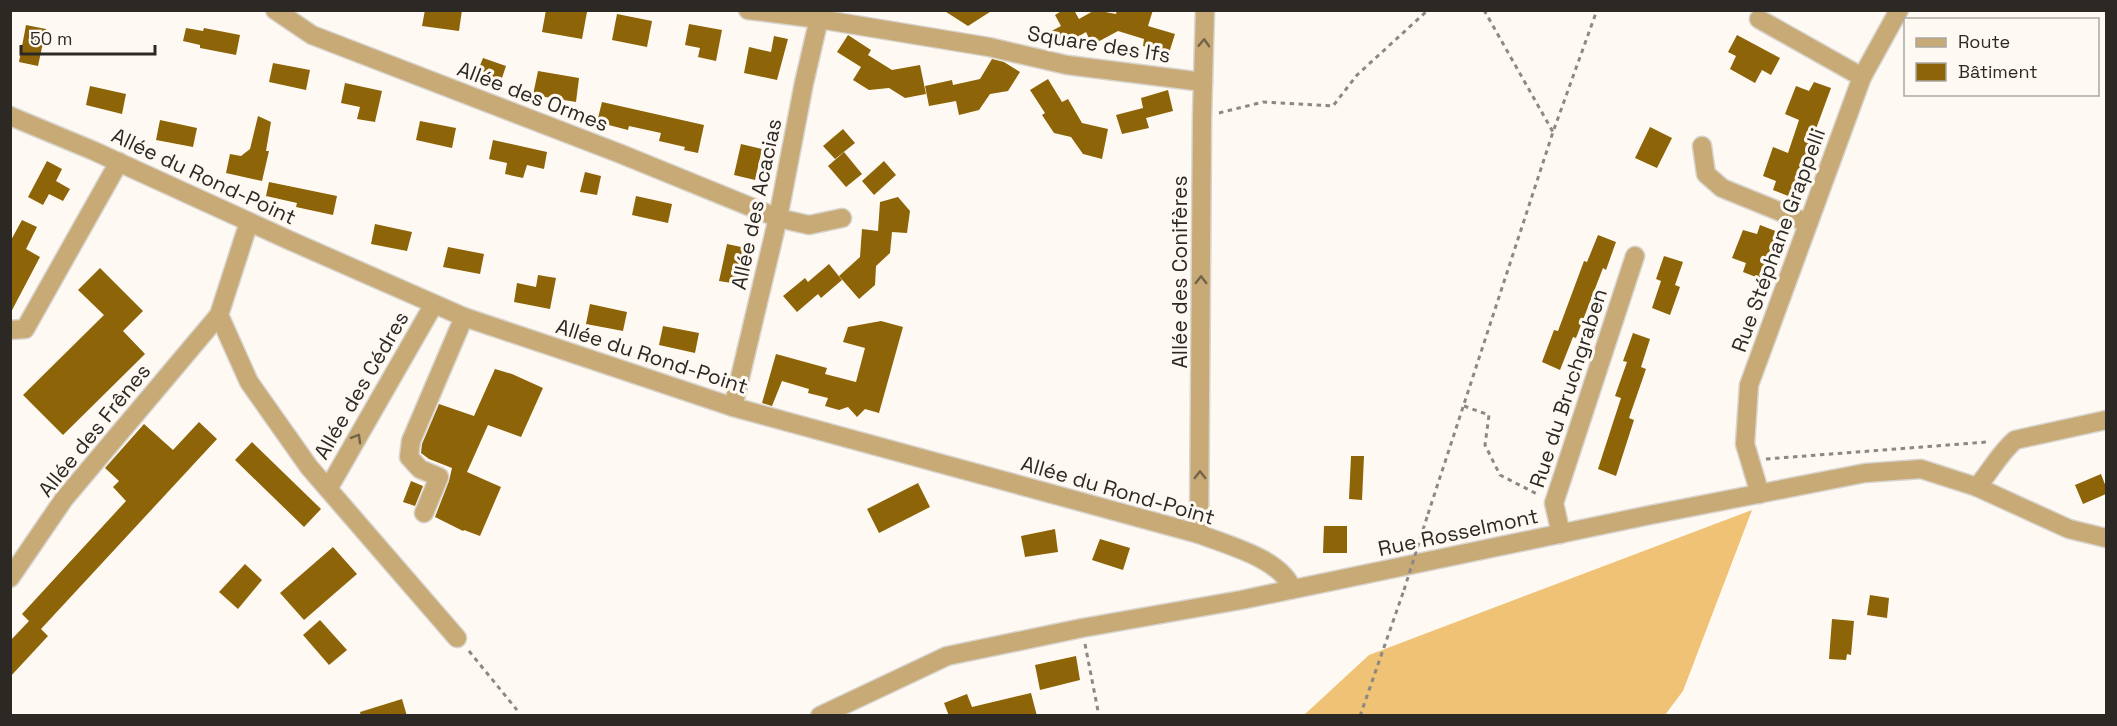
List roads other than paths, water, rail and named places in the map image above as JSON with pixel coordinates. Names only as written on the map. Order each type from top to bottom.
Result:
[{"type":"street","name":"Allée des Ormes","points":[[275,10],[312,35],[610,150],[778,218],[809,225],[842,218]]},
{"type":"street","name":"Square des Ifs","points":[[748,10],[820,15],[989,47],[1067,65],[1203,82]]},
{"type":"street","name":"Allée des Conifères","points":[[1200,534],[1202,117],[1205,10]]},
{"type":"street","name":"Rue Stéphane Grappelli","points":[[1760,494],[1745,444],[1749,385],[1862,77],[1899,10]]},
{"type":"street","name":"Allée des Acacias","points":[[733,407],[778,218],[804,83],[820,15]]},
{"type":"street","points":[[1759,19],[1862,77]]},
{"type":"street","name":"Allée du Rond-Point","points":[[10,116],[119,162],[464,317],[733,407],[1200,534],[1261,558],[1289,580],[1292,589]]},
{"type":"street","points":[[1702,146],[1707,174],[1722,188],[1808,223]]},
{"type":"street","points":[[10,330],[25,329],[119,162]]},
{"type":"street","points":[[219,315],[249,222]]},
{"type":"street","name":"Rue du Bruchgraben","points":[[1561,534],[1554,503],[1635,256]]},
{"type":"street","name":"Allée des Cédres","points":[[328,489],[434,304]]},
{"type":"street","name":"Allée des Cédres","points":[[219,315],[249,382],[309,467],[458,638]]},
{"type":"street","name":"Allée des Frênes","points":[[10,578],[64,499],[219,315]]},
{"type":"street","points":[[424,513],[439,477],[420,469],[409,457],[411,441],[464,317]]},
{"type":"street","points":[[1977,488],[1989,474],[2003,450],[2015,440],[2106,420]]},
{"type":"street","name":"Rue Rosselmont","points":[[820,716],[947,656],[1082,627],[1242,600],[1865,473],[1921,469],[1977,488],[2069,529],[2106,538]]}]
